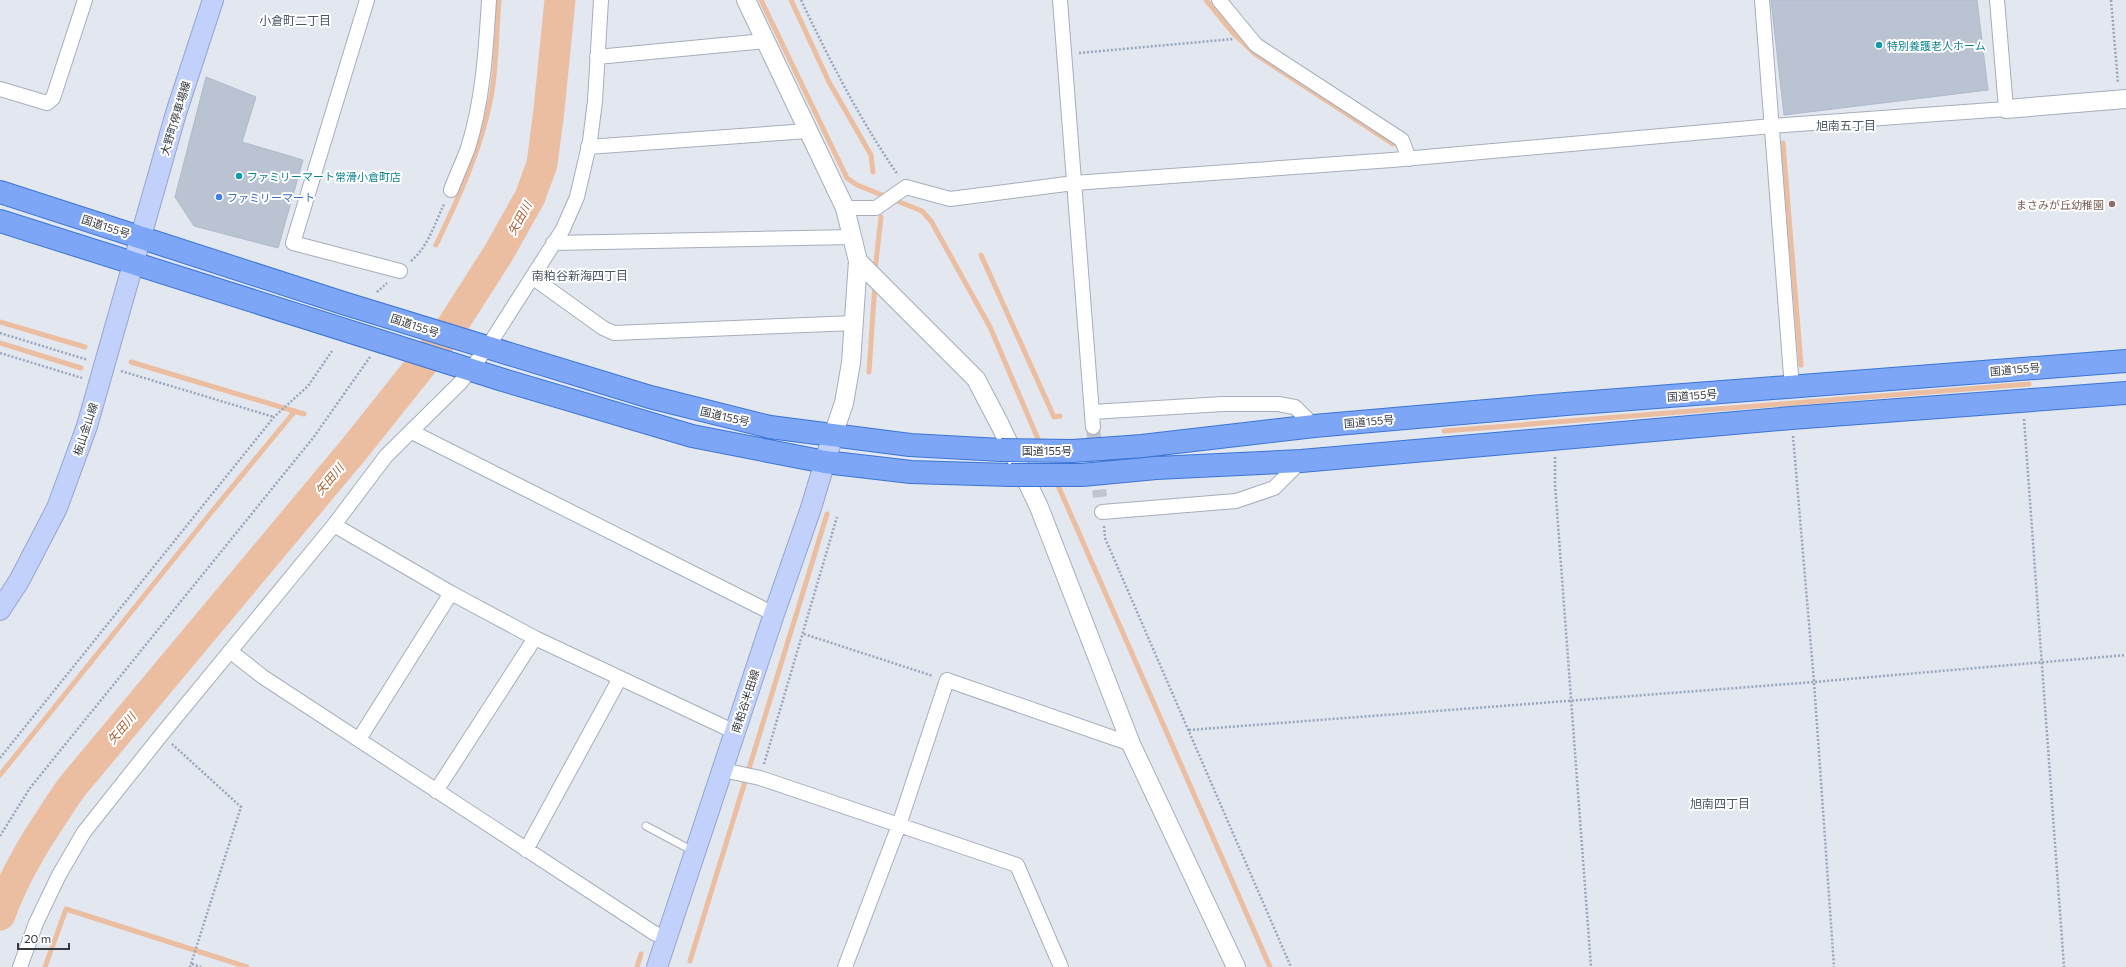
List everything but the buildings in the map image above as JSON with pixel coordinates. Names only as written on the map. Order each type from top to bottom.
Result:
[{"type":"highway","name":"国道155号","points":[[0,192],[480,346],[650,397],[770,427],[910,445],[1001,450],[1073,451],[1158,444],[1314,426],[1566,404],[1792,388],[2126,361]]},
{"type":"highway","points":[[0,221],[463,367],[692,436],[824,462],[911,472],[1011,475],[1082,475],[1156,468],[1301,461],[1791,418],[2126,393]]},
{"type":"main road","name":"大野町停車場線","points":[[141,238],[176,113],[213,0]]},
{"type":"main road","name":"板山金山線","points":[[0,610],[19,581],[57,508],[87,426],[141,238]]},
{"type":"main road","name":"南粕谷半田線","points":[[657,967],[774,614],[811,508],[833,435]]},
{"type":"street","points":[[0,89],[47,104],[54,98],[85,0]]},
{"type":"street","points":[[367,0],[293,243],[400,271]]},
{"type":"street","points":[[450,190],[468,148],[475,119],[486,50],[489,0]]},
{"type":"street","points":[[20,967],[36,923],[55,882],[84,832],[162,734],[334,525],[386,456],[412,432],[480,346],[532,277],[570,215],[577,196],[588,147],[595,101],[601,0]]},
{"type":"street","points":[[746,0],[845,208],[858,261],[852,363],[844,403],[833,435]]},
{"type":"street","points":[[1060,0],[1093,427]]},
{"type":"street","points":[[1219,0],[1256,45],[1402,140],[1409,159]]},
{"type":"street","points":[[1762,0],[1792,388]]},
{"type":"street","points":[[1997,0],[2006,109]]},
{"type":"street","points":[[597,57],[765,41]]},
{"type":"street","points":[[845,208],[876,208],[906,187],[950,199],[1074,183],[1409,159],[1772,126],[2123,100]]},
{"type":"street","points":[[588,147],[808,131]]},
{"type":"street","points":[[553,243],[853,237]]},
{"type":"street","points":[[858,261],[976,379],[1000,425],[1039,507],[1131,744],[1236,967]]},
{"type":"street","points":[[532,277],[603,328],[614,333],[855,323]]},
{"type":"street","points":[[1092,412],[1223,404],[1278,404],[1295,408],[1314,426]]},
{"type":"street","points":[[412,432],[774,614]]},
{"type":"street","points":[[1102,512],[1236,501],[1274,488],[1301,461]]},
{"type":"street","points":[[334,525],[451,593],[535,638],[735,732]]},
{"type":"street","points":[[359,739],[451,593]]},
{"type":"street","points":[[436,791],[535,638]]},
{"type":"street","points":[[230,651],[263,677],[436,791],[654,933],[666,938]]},
{"type":"street","points":[[526,850],[620,678]]},
{"type":"street","points":[[845,967],[898,824],[947,680],[1131,744]]},
{"type":"street","points":[[723,770],[760,778],[1017,865],[1061,967]]},
{"type":"lane","points":[[646,826],[695,852]]},
{"type":"path","points":[[801,0],[832,66],[879,148],[906,187]]},
{"type":"path","points":[[2111,0],[2123,100]]},
{"type":"path","points":[[1064,54],[1231,40],[1246,32]]},
{"type":"path","points":[[377,292],[421,251],[450,190]]},
{"type":"path","points":[[0,333],[102,374]]},
{"type":"path","points":[[0,836],[30,788],[313,438],[373,354],[386,343]]},
{"type":"path","points":[[0,758],[274,417],[308,386],[332,351]]},
{"type":"path","points":[[0,353],[102,374],[124,372],[274,417]]},
{"type":"path","points":[[2022,401],[2064,967]]},
{"type":"path","points":[[1791,418],[1814,682],[1834,967]]},
{"type":"path","points":[[1555,439],[1555,484],[1592,967]]},
{"type":"path","points":[[1102,512],[1105,538],[1291,967]]},
{"type":"path","points":[[760,778],[804,634],[837,517]]},
{"type":"path","points":[[804,634],[947,680]]},
{"type":"path","points":[[1189,730],[1814,682],[2126,655]]},
{"type":"path","points":[[162,734],[241,808],[191,965],[201,967]]},
{"type":"waterway","points":[[436,245],[468,173],[487,117],[494,73],[499,0]]},
{"type":"waterway","name":"矢田川","points":[[0,915],[22,865],[71,788],[355,448],[450,329],[498,254],[530,197],[542,164],[560,0]]},
{"type":"waterway","points":[[761,0],[847,178],[857,185],[922,211],[931,221],[990,327],[1041,446]]},
{"type":"waterway","points":[[791,0],[829,82],[871,155],[873,172]]},
{"type":"waterway","points":[[1206,0],[1233,33],[1255,54],[1393,144]]},
{"type":"waterway","points":[[1783,143],[1801,365]]},
{"type":"waterway","points":[[875,271],[881,217]]},
{"type":"waterway","points":[[981,255],[1054,417],[1060,416]]},
{"type":"waterway","points":[[869,372],[875,283]]},
{"type":"waterway","points":[[0,322],[85,347]]},
{"type":"waterway","points":[[0,343],[81,368]]},
{"type":"waterway","points":[[131,362],[304,414]]},
{"type":"waterway","points":[[1444,431],[2029,384]]},
{"type":"waterway","points":[[0,775],[295,411]]},
{"type":"waterway","points":[[1056,481],[1270,967]]},
{"type":"waterway","points":[[690,961],[827,514]]},
{"type":"waterway","points":[[45,967],[66,909],[247,967]]},
{"type":"waterway","points":[[637,967],[641,954]]},
{"type":"tunnel","points":[[1093,427],[1100,497]]},
{"type":"place","name":"特別養護老人ホーム","points":[[1879,45]]},
{"type":"place","name":"ファミリーマート常滑小倉町店","points":[[239,176]]},
{"type":"place","name":"ファミリーマート","points":[[219,197]]},
{"type":"place","name":"まさみが丘幼稚園","points":[[2112,204]]},
{"type":"district","name":"小倉町二丁目","points":[[295,20]]},
{"type":"district","name":"旭南五丁目","points":[[1846,125]]},
{"type":"district","name":"南粕谷新海四丁目","points":[[580,275]]},
{"type":"district","name":"旭南四丁目","points":[[1720,803]]}]
